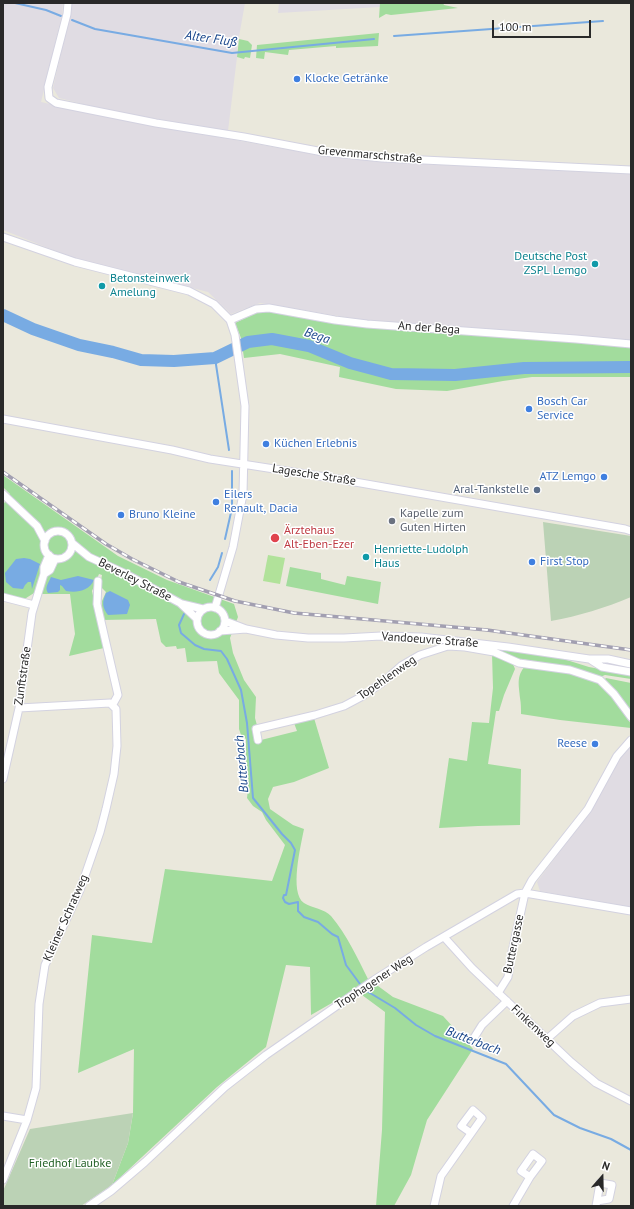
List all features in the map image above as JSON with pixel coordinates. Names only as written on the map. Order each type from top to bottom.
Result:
[{"type":"street","name":"Grevenmarschstraße","points":[[68,3],[67,14],[48,87],[49,98],[56,103],[323,152],[382,158],[631,170]]},
{"type":"street","points":[[3,237],[75,262],[189,291],[214,304],[230,320],[235,335],[244,406],[244,464],[242,506],[231,554],[215,608],[221,611],[225,621],[220,631]]},
{"type":"street","name":"An der Bega","points":[[230,320],[256,309],[269,308],[367,324],[568,338],[631,344]]},
{"type":"street","name":"Lagesche Straße","points":[[3,419],[172,450],[210,459],[332,478],[629,529]]},
{"type":"street","points":[[3,494],[37,526],[45,541],[45,549],[52,557]]},
{"type":"street","points":[[37,526],[54,532]]},
{"type":"street","name":"Beverley Straße","points":[[54,532],[62,531],[66,533],[71,539],[72,543],[89,557],[124,572],[180,603],[197,619],[199,627],[204,633],[212,634],[220,631]]},
{"type":"street","points":[[45,541],[47,537],[54,532]]},
{"type":"street","points":[[68,555],[71,551],[72,543]]},
{"type":"street","name":"Beverley Straße","points":[[52,557],[62,558],[68,555],[89,557]]},
{"type":"street","name":"Zunftstraße","points":[[3,779],[5,762],[19,708],[34,605],[44,574],[44,567],[52,557]]},
{"type":"street","name":"Kleiner Schratweg","points":[[3,1180],[27,1120],[36,1088],[39,1004],[45,965],[80,890],[100,832],[114,774],[117,740],[116,709],[113,704],[118,695],[98,604],[98,581]]},
{"type":"street","points":[[3,597],[34,605]]},
{"type":"street","name":"Beverley Straße","points":[[180,603],[204,609],[211,607],[215,608]]},
{"type":"street","points":[[197,619],[198,615],[204,609]]},
{"type":"street","name":"Vandoeuvre Straße","points":[[225,621],[246,629],[276,635],[308,638],[381,636],[421,637],[501,646],[589,659],[608,659],[631,664]]},
{"type":"street","name":"Vandoeuvre Straße","points":[[220,631],[246,629]]},
{"type":"street","name":"Topehlenweg","points":[[258,740],[256,729],[315,715],[344,706],[361,697],[383,682],[401,666],[413,659],[448,646],[465,647],[494,652],[519,663],[570,670],[600,680],[614,694],[631,717]]},
{"type":"street","name":"Vandoeuvre Straße","points":[[589,659],[602,667],[631,672]]},
{"type":"street","points":[[19,708],[107,702],[113,704]]},
{"type":"street","points":[[631,740],[617,756],[588,809],[532,880],[525,894],[631,911]]},
{"type":"street","name":"Trophagener Weg","points":[[88,1206],[111,1191],[145,1162],[226,1087],[266,1054],[374,980],[517,894],[525,894]]},
{"type":"street","name":"Buttergasse","points":[[498,993],[508,977],[525,894]]},
{"type":"street","name":"Finkenweg","points":[[444,937],[472,968],[547,1040],[596,1083],[631,1102]]},
{"type":"street","points":[[547,1040],[573,1016],[600,1003],[631,999]]},
{"type":"street","points":[[472,1040],[482,1025],[506,1001]]},
{"type":"street","points":[[3,1116],[27,1120]]},
{"type":"street","points":[[434,1206],[441,1176],[471,1133]]},
{"type":"street","points":[[513,1206],[530,1177]]},
{"type":"shaded area","points":[[3,3],[63,3],[62,15],[41,102],[113,118],[323,156],[386,162],[631,174],[631,342],[370,321],[260,303],[231,314],[208,292],[71,257],[3,230]]},
{"type":"shaded area","points":[[71,3],[245,3],[237,48],[228,131],[111,111],[59,98],[53,88],[70,15]]},
{"type":"shaded area","points":[[279,3],[380,3],[380,7],[278,13]]},
{"type":"shaded area","points":[[631,744],[631,907],[540,891],[537,882],[591,810],[620,758]]},
{"type":"green space","points":[[380,3],[443,3],[444,5],[458,8],[391,15],[386,14],[379,18]]},
{"type":"green space","points":[[379,33],[378,46],[336,48],[336,46],[289,50],[288,55],[265,52],[264,59],[256,58],[257,45]]},
{"type":"green space","points":[[239,39],[248,41],[252,45],[250,58],[245,57],[244,59],[237,57]]},
{"type":"green space","points":[[258,312],[270,312],[335,323],[631,347],[631,377],[532,377],[447,391],[396,389],[339,377],[340,367],[280,354],[244,358],[241,338],[235,323]]},
{"type":"green space","points":[[3,475],[118,556],[167,580],[234,604],[238,617],[230,638],[233,653],[244,680],[256,697],[255,718],[261,740],[297,731],[294,723],[314,718],[329,768],[294,782],[273,787],[268,799],[270,809],[293,825],[304,829],[297,868],[297,889],[300,898],[304,903],[331,916],[337,923],[356,954],[368,979],[358,988],[311,1015],[310,967],[286,965],[266,1047],[217,1087],[112,1185],[128,1143],[133,1113],[134,1049],[78,1073],[92,935],[152,943],[165,869],[272,881],[285,845],[266,820],[262,812],[253,806],[247,798],[246,739],[241,735],[239,729],[239,700],[219,673],[217,661],[187,662],[185,648],[177,649],[176,646],[166,647],[161,642],[156,619],[102,620],[102,601],[106,592],[100,586],[102,575],[99,574],[92,591],[104,648],[69,656],[75,634],[70,594],[34,593],[23,600],[3,593],[3,505],[10,494],[3,487]]},
{"type":"green space","points":[[543,522],[631,536],[631,597],[572,617],[551,621]]},
{"type":"green space","points":[[268,555],[285,558],[280,584],[263,581]]},
{"type":"green space","points":[[290,567],[321,573],[321,579],[345,585],[347,576],[381,582],[378,604],[286,586]]},
{"type":"green space","points":[[490,647],[557,657],[589,667],[631,675],[631,679],[605,675],[600,677],[564,666],[515,658]]},
{"type":"green space","points":[[492,654],[513,664],[515,669],[499,711],[496,711],[488,764],[521,769],[520,825],[439,828],[449,758],[467,761],[472,722],[489,723],[493,688]]},
{"type":"green space","points":[[525,666],[566,672],[587,678],[603,686],[615,699],[631,724],[631,728],[521,714],[519,678]]},
{"type":"green space","points":[[606,678],[631,683],[631,713],[614,689],[604,680]]},
{"type":"green space","points":[[374,983],[393,997],[443,1016],[473,1049],[427,1120],[411,1175],[394,1206],[376,1206],[382,1130],[385,1012],[362,995]]},
{"type":"green space","name":"Friedhof Laubke","points":[[133,1113],[128,1143],[112,1185],[81,1206],[3,1206],[3,1191],[30,1129]]},
{"type":"water","points":[[24,558],[40,564],[32,589],[31,582],[28,582],[23,589],[13,588],[6,582],[5,573],[16,559]]},
{"type":"water","points":[[78,576],[94,580],[86,589],[74,592],[66,591],[60,585],[60,590],[58,592],[48,593],[46,589],[51,577],[61,580]]},
{"type":"water","points":[[110,591],[128,600],[130,605],[127,614],[108,615],[103,602],[106,593]]},
{"type":"waterway","name":"Alter Fluß","points":[[15,3],[46,10],[61,16]]},
{"type":"waterway","name":"Alter Fluß","points":[[72,20],[95,29],[232,53],[374,39]]},
{"type":"waterway","name":"Alter Fluß","points":[[394,36],[603,21]]},
{"type":"waterway","name":"Bega","points":[[3,315],[33,329],[79,345],[141,360],[174,361],[215,358],[248,342],[272,339],[309,346],[350,363],[391,374],[455,375],[524,368],[631,367]]},
{"type":"waterway","points":[[215,358],[229,450]]},
{"type":"waterway","points":[[225,539],[232,508],[232,471]]},
{"type":"waterway","points":[[210,580],[218,567],[222,553]]},
{"type":"waterway","name":"Butterbach","points":[[184,614],[179,625],[181,633],[195,645],[204,649],[221,651],[227,659],[241,690],[247,723],[253,798],[291,843],[295,850],[286,895],[284,895],[283,898],[285,902],[289,904],[298,902],[298,911],[304,917],[318,922],[338,937],[346,965],[360,984]]},
{"type":"waterway","name":"Butterbach","points":[[365,990],[395,1008],[416,1025],[435,1036],[506,1064],[554,1115],[580,1128],[611,1139],[631,1150]]},
{"type":"railway","points":[[3,472],[106,544],[132,559],[179,582],[235,601],[294,613],[487,630],[631,650]]},
{"type":"place","name":"Klocke Getränke","points":[[297,79]]},
{"type":"place","name":"Deutsche Post ZSPL Lemgo","points":[[595,264]]},
{"type":"place","name":"Betonsteinwerk Amelung","points":[[102,286]]},
{"type":"place","name":"Bosch Car Service","points":[[529,409]]},
{"type":"place","name":"Küchen Erlebnis","points":[[266,444]]},
{"type":"place","name":"ATZ Lemgo","points":[[604,477]]},
{"type":"place","name":"Aral-Tankstelle","points":[[537,490]]},
{"type":"place","name":"Eilers Renault, Dacia","points":[[216,502]]},
{"type":"place","name":"Bruno Kleine","points":[[121,515]]},
{"type":"place","name":"Kapelle zum Guten Hirten","points":[[392,521]]},
{"type":"place","name":"Ärztehaus Alt-Eben-Ezer","points":[[275,538]]},
{"type":"place","name":"Henriette-Ludolph Haus","points":[[366,557]]},
{"type":"place","name":"First Stop","points":[[532,562]]},
{"type":"place","name":"Reese","points":[[595,744]]}]
